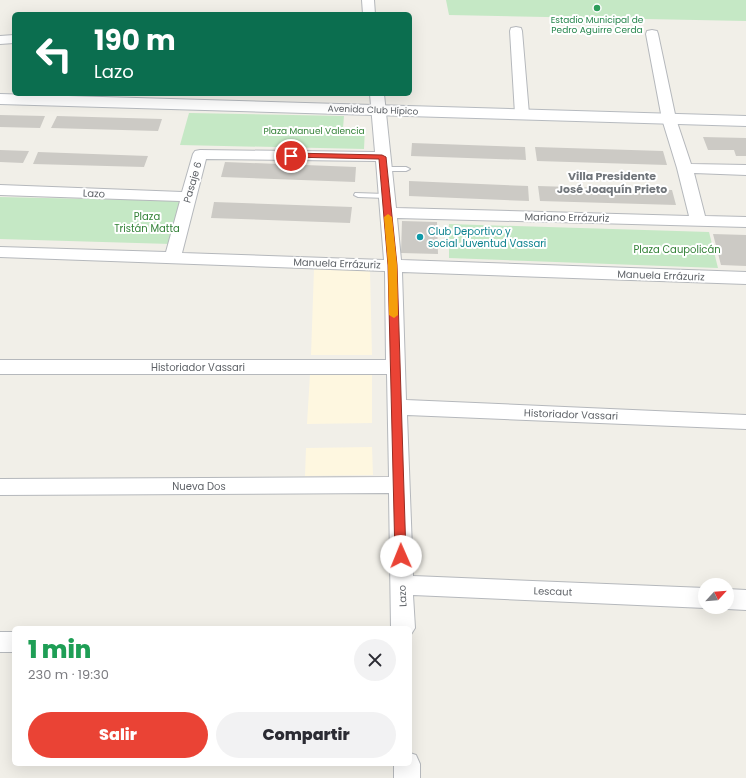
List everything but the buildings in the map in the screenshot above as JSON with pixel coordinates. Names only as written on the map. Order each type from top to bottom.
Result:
[{"type":"main road","name":"Avenida Club Hípico","points":[[0,99],[377,102],[522,114],[746,121]]},
{"type":"street","points":[[368,0],[370,12]]},
{"type":"street","points":[[516,31],[522,114]]},
{"type":"street","points":[[652,34],[669,119],[685,168],[698,220]]},
{"type":"street","points":[[0,40],[12,39]]},
{"type":"street","name":"Lazo","points":[[377,102],[392,265],[403,626]]},
{"type":"street","name":"Pasaje 6","points":[[173,257],[200,154],[383,163]]},
{"type":"street","points":[[685,168],[746,170]]},
{"type":"street","name":"Lazo","points":[[0,190],[188,197]]},
{"type":"street","name":"Mariano Errázuriz","points":[[388,213],[746,222]]},
{"type":"street","name":"Manuela Errázuriz","points":[[0,252],[746,278]]},
{"type":"street","name":"Historiador Vassari","points":[[0,367],[395,367]]},
{"type":"street","name":"Historiador Vassari","points":[[396,407],[746,422]]},
{"type":"street","name":"Nueva Dos","points":[[0,487],[399,485]]},
{"type":"street","name":"Lescaut","points":[[402,585],[698,598]]},
{"type":"street","points":[[734,599],[746,600]]},
{"type":"street","points":[[0,642],[12,642]]},
{"type":"street","points":[[407,766],[407,778]]},
{"type":"lane","points":[[383,163],[406,169]]},
{"type":"lane","points":[[358,195],[386,196]]},
{"type":"shaded area","points":[[314,269],[370,270],[372,355],[311,355]]},
{"type":"shaded area","points":[[310,374],[372,374],[372,423],[307,424]]},
{"type":"shaded area","points":[[372,447],[373,475],[305,476],[306,448]]},
{"type":"green space","name":"Estadio Municipal de Pedro Aguirre Cerda","points":[[446,0],[746,0],[746,21],[449,15]]},
{"type":"green space","name":"Plaza Manuel Valencia","points":[[189,113],[344,116],[343,128],[365,128],[364,149],[180,145]]},
{"type":"green space","name":"Plaza Tristán Matta","points":[[0,197],[182,201],[171,244],[0,239]]},
{"type":"green space","name":"Plaza Caupolicán","points":[[449,224],[709,232],[718,268],[449,258]]},
{"type":"slow traffic","points":[[388,217],[394,315]]},
{"type":"place","name":"Estadio Municipal de Pedro Aguirre Cerda","points":[[597,8]]},
{"type":"place","name":"Club Deportivo y social Juventud Vassari","points":[[420,237]]},
{"type":"district","name":"Villa Presidente José Joaquín Prieto","points":[[612,182]]},
{"type":"route","points":[[291,156],[382,157],[392,265],[401,556]]}]
